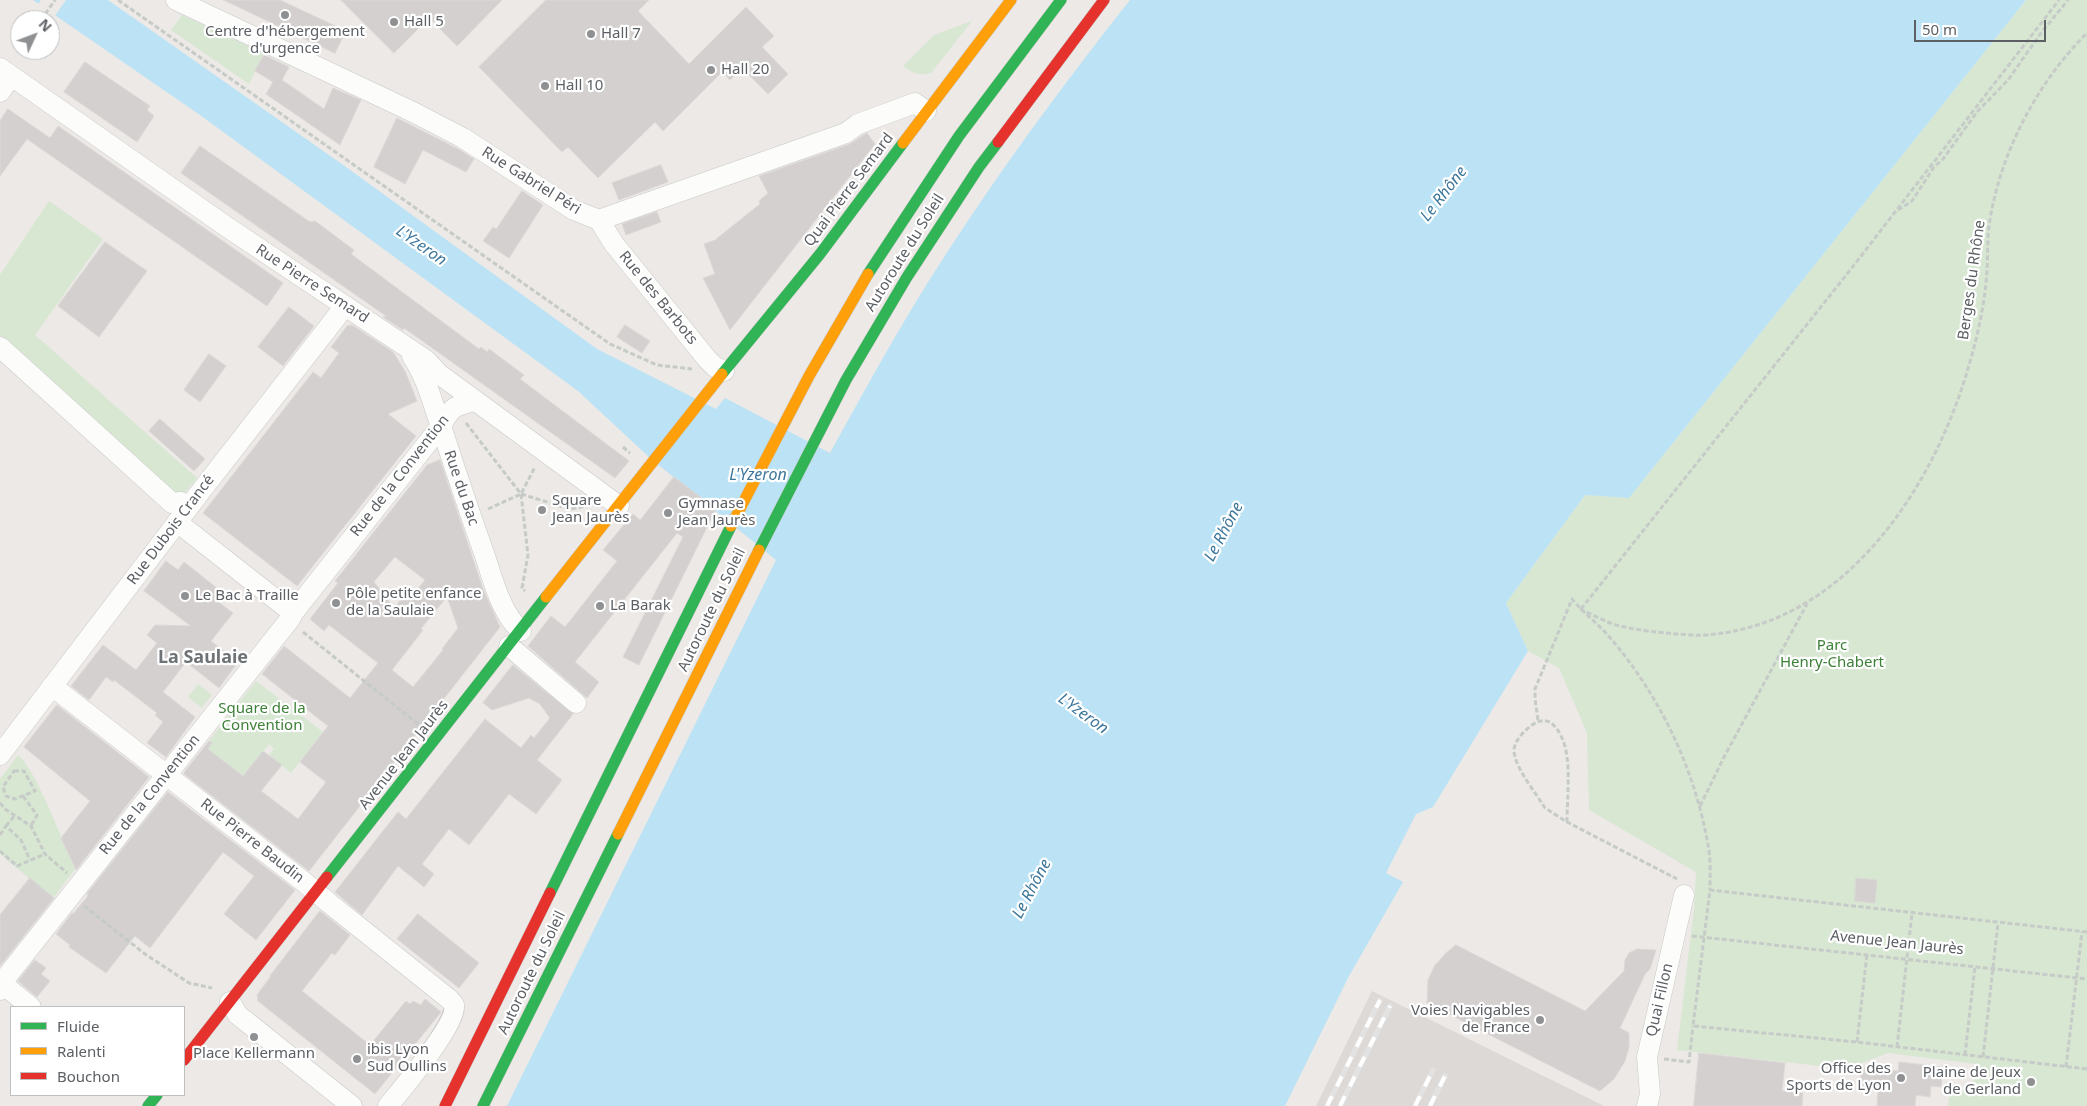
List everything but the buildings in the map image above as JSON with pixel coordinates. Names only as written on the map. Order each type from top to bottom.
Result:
[{"type":"main road","name":"Quai Pierre Semard","points":[[651,465],[706,393],[820,254],[926,110],[1011,0]]},
{"type":"main road","name":"Autoroute du Soleil","points":[[445,1106],[727,535],[787,416],[831,336],[901,221],[977,109],[1061,0]]},
{"type":"main road","name":"Autoroute du Soleil","points":[[483,1106],[754,558],[816,436],[877,326],[946,216],[1017,113],[1104,0]]},
{"type":"main road","name":"Avenue Jean Jaurès","points":[[185,1059],[651,465]]},
{"type":"street","name":"Rue Gabriel Péri","points":[[176,0],[455,134],[574,210],[598,220],[846,133],[858,124],[915,103],[926,110]]},
{"type":"street","name":"Rue Pierre Semard","points":[[4,79],[403,344],[426,360],[439,374],[476,402],[619,506]]},
{"type":"street","name":"Rue des Barbots","points":[[598,220],[614,244],[715,367],[724,371]]},
{"type":"street","name":"Rue Dubois Crancé","points":[[0,755],[177,522],[345,306]]},
{"type":"street","name":"Rue du Bac","points":[[403,344],[419,366],[427,384],[490,572],[506,611],[514,624],[515,638],[576,703]]},
{"type":"street","points":[[0,348],[172,504],[181,502]]},
{"type":"street","name":"Rue de la Convention","points":[[1,985],[453,408],[461,404],[476,402]]},
{"type":"street","points":[[177,522],[293,613]]},
{"type":"street","name":"Rue Pierre Baudin","points":[[52,686],[297,876],[449,999],[454,1006],[453,1015],[435,1047],[388,1106]]},
{"type":"street","name":"Quai Fillon","points":[[1647,1106],[1650,1094],[1647,1057],[1684,895]]},
{"type":"street","points":[[1,985],[30,1006]]},
{"type":"street","points":[[230,1002],[238,1015],[352,1106]]},
{"type":"path","points":[[118,0],[610,344],[657,365],[698,369]]},
{"type":"path","points":[[1580,609],[1896,212],[2058,0]]},
{"type":"path","points":[[1896,212],[1912,201],[1934,167],[1943,158],[1976,112],[2008,80],[2041,33],[2068,0]]},
{"type":"path","name":"Berges du Rhône","points":[[1580,609],[1613,624],[1656,632],[1705,636],[1748,629],[1808,604],[1845,576],[1872,548],[1918,483],[1953,414],[1977,338],[1987,273],[1989,227],[1997,188],[2012,144],[2049,79],[2087,33]]},
{"type":"path","points":[[464,420],[521,494],[528,555],[522,588],[526,591]]},
{"type":"path","points":[[493,507],[521,494],[533,470]]},
{"type":"path","points":[[521,494],[570,509],[590,505]]},
{"type":"path","points":[[1538,720],[1535,699],[1536,689],[1572,599],[1612,639],[1640,678],[1663,714],[1687,766],[1700,807],[1709,847],[1710,890],[1689,1062],[1647,1057]]},
{"type":"path","points":[[1700,807],[1724,757],[1808,604]]},
{"type":"path","points":[[293,613],[305,622],[300,629],[436,739]]},
{"type":"path","points":[[1567,822],[1567,751],[1557,729],[1548,722],[1538,720],[1520,737],[1515,744],[1514,752],[1518,765],[1545,808],[1567,822],[1681,882],[1684,895]]},
{"type":"path","points":[[14,771],[24,771],[35,791],[15,799],[6,796],[3,787],[14,771]]},
{"type":"path","points":[[6,796],[0,803],[31,826],[45,854],[72,877]]},
{"type":"path","points":[[23,796],[37,815],[31,826]]},
{"type":"path","points":[[0,835],[15,815]]},
{"type":"path","points":[[6,826],[21,840],[30,860]]},
{"type":"path","points":[[0,851],[17,866],[45,854]]},
{"type":"path","points":[[1710,890],[2087,932]]},
{"type":"path","points":[[82,904],[160,964],[189,983],[218,989],[230,1002]]},
{"type":"path","points":[[1897,1047],[1912,913]]},
{"type":"path","points":[[1983,1057],[1998,923]]},
{"type":"path","points":[[2066,1067],[2082,932]]},
{"type":"path","name":"Avenue Jean Jaurès","points":[[1704,936],[2087,978]]},
{"type":"path","points":[[1857,1042],[1867,954]]},
{"type":"path","points":[[1965,1055],[1975,966]]},
{"type":"path","points":[[1693,1026],[1857,1042],[2087,1069]]},
{"type":"shaded area","points":[[1372,991],[1604,1106],[1316,1106]]},
{"type":"green space","name":"Parc Henry-Chabert","points":[[2026,0],[2087,0],[2087,1106],[1948,1106],[1950,1088],[1973,1090],[1976,1064],[1888,1053],[1847,1069],[1677,1050],[1694,909],[1696,872],[1589,810],[1587,733],[1559,668],[1528,651],[1506,603],[1585,495],[1629,498]]},
{"type":"green space","points":[[182,15],[264,53],[249,84],[171,30]]},
{"type":"green space","points":[[972,21],[931,73],[916,73],[903,66],[934,35]]},
{"type":"green space","points":[[49,201],[103,239],[35,335],[197,478],[183,495],[176,499],[0,335],[0,275]]},
{"type":"green space","name":"Square de la Convention","points":[[256,681],[323,732],[291,773],[269,755],[274,749],[269,744],[243,776],[208,749],[212,743],[209,741]]},
{"type":"green space","points":[[198,684],[212,695],[202,708],[188,697]]},
{"type":"green space","points":[[18,755],[33,775],[41,791],[75,869],[53,898],[0,854],[0,779]]},
{"type":"water","points":[[33,0],[108,0],[346,167],[597,349],[716,409],[725,398],[830,453],[930,278],[1035,125],[1130,0],[2026,0],[1629,498],[1585,495],[1506,603],[1528,651],[1433,807],[1416,814],[1386,873],[1403,882],[1349,976],[1285,1106],[507,1106],[776,560],[650,458],[578,391],[200,115],[60,19],[60,10],[48,10]]},
{"type":"pier","points":[[41,0],[66,0],[59,10],[43,10],[37,6]]},
{"type":"railway","points":[[1327,1106],[1380,1000]]},
{"type":"railway","points":[[1340,1106],[1390,1006]]},
{"type":"railway","points":[[1415,1106],[1433,1070]]},
{"type":"railway","points":[[1430,1106],[1445,1076]]},
{"type":"traffic: fast","points":[[868,274],[959,136],[1061,0]]},
{"type":"traffic: fast","points":[[759,550],[846,380],[907,277],[979,167],[998,142]]},
{"type":"traffic: fast","points":[[722,374],[820,254],[903,143]]},
{"type":"traffic: fast","points":[[550,893],[731,526]]},
{"type":"traffic: fast","points":[[327,877],[546,597]]},
{"type":"traffic: fast","points":[[483,1106],[618,834]]},
{"type":"traffic: fast","points":[[148,1106],[156,1096]]},
{"type":"traffic: slow","points":[[903,143],[1011,0]]},
{"type":"traffic: slow","points":[[731,526],[809,376],[868,274]]},
{"type":"traffic: slow","points":[[546,597],[722,374]]},
{"type":"traffic: slow","points":[[618,834],[759,550]]},
{"type":"traffic: jam","points":[[998,142],[1104,0]]},
{"type":"traffic: jam","points":[[185,1059],[327,877]]},
{"type":"traffic: jam","points":[[445,1106],[550,893]]},
{"type":"place","name":"Centre d'hébergement d'urgence","points":[[285,15]]},
{"type":"place","name":"Hall 5","points":[[394,22]]},
{"type":"place","name":"Hall 7","points":[[591,34]]},
{"type":"place","name":"Hall 20","points":[[711,70]]},
{"type":"place","name":"Hall 10","points":[[545,86]]},
{"type":"place","name":"Square Jean Jaurès","points":[[542,510]]},
{"type":"place","name":"Gymnase Jean Jaurès","points":[[668,513]]},
{"type":"place","name":"Le Bac à Traille","points":[[185,596]]},
{"type":"place","name":"Pôle petite enfance de la Saulaie","points":[[336,603]]},
{"type":"place","name":"La Barak","points":[[600,606]]},
{"type":"place","name":"Voies Navigables de France","points":[[1540,1020]]},
{"type":"place","name":"Place Kellermann","points":[[254,1037]]},
{"type":"place","name":"ibis Lyon Sud Oullins","points":[[357,1059]]},
{"type":"place","name":"Office des Sports de Lyon","points":[[1901,1078]]},
{"type":"place","name":"Plaine de Jeux de Gerland","points":[[2031,1082]]},
{"type":"district","name":"La Saulaie","points":[[203,658]]},
{"type":"water label","name":"Le Rhône","points":[[1444,194]]},
{"type":"water label","name":"L'Yzeron","points":[[421,246]]},
{"type":"water label","name":"L'Yzeron","points":[[758,475]]},
{"type":"water label","name":"Le Rhône","points":[[1224,532]]},
{"type":"water label","name":"L'Yzeron","points":[[1083,714]]},
{"type":"water label","name":"Le Rhône","points":[[1032,889]]}]
